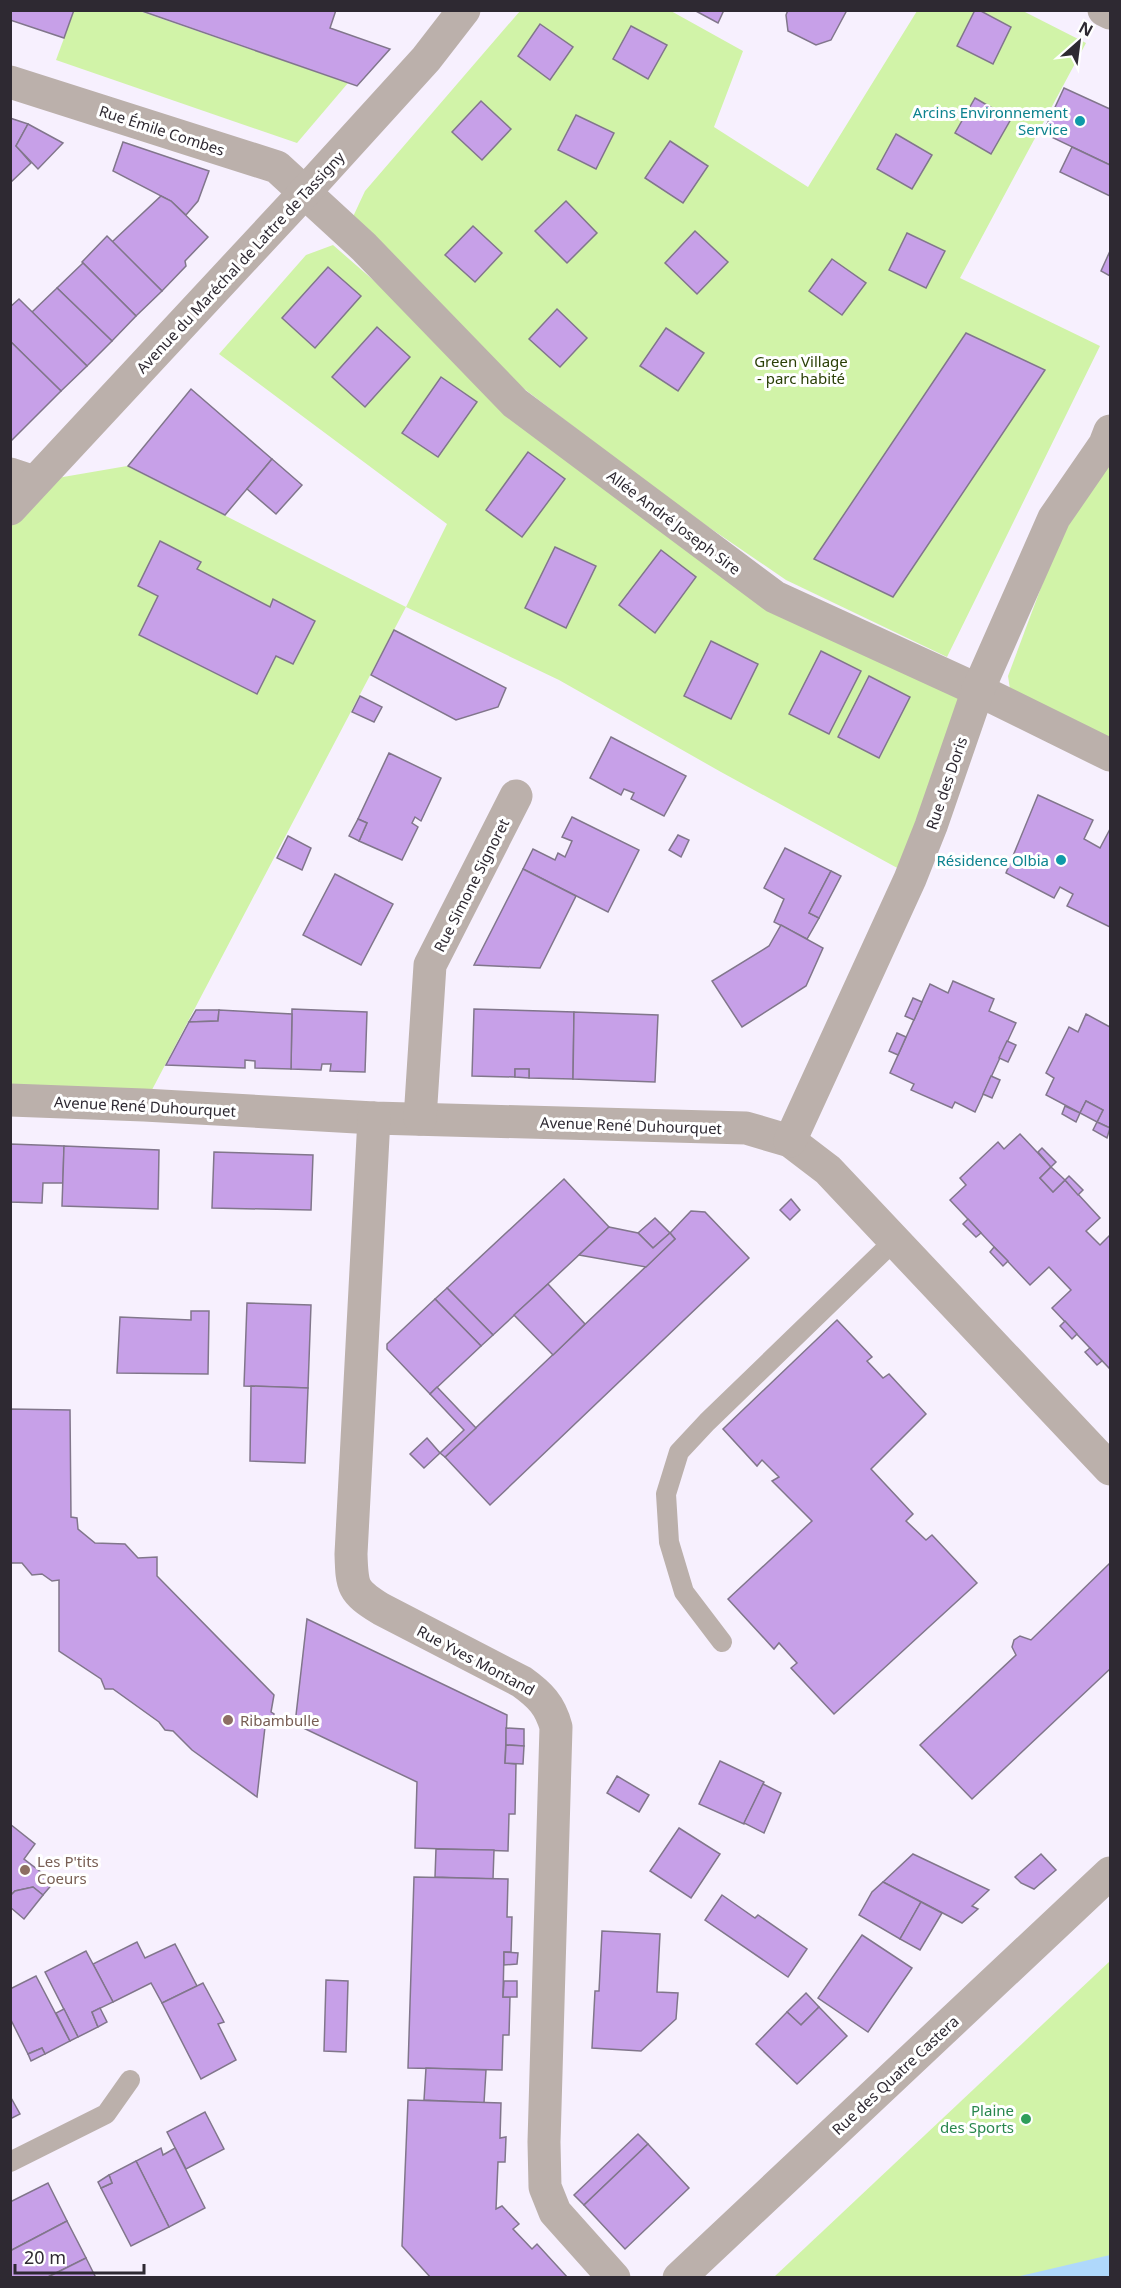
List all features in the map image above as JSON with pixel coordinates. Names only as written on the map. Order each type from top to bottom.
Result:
[{"type":"street","name":"Avenue du Maréchal de Lattre de Tassigny","points":[[10,509],[22,478],[305,192],[426,59],[464,10]]},
{"type":"street","points":[[1104,10],[1110,14]]},
{"type":"street","name":"Rue Émile Combes","points":[[10,82],[277,167],[305,192]]},
{"type":"street","name":"Allée André Joseph Sire","points":[[305,192],[364,248],[515,404],[775,597],[978,690],[1110,755]]},
{"type":"street","name":"Rue des Doris","points":[[790,1141],[910,879],[931,826],[978,690],[1054,518],[1105,444],[1110,432]]},
{"type":"street","name":"Rue Simone Signoret","points":[[420,1119],[430,965],[516,796]]},
{"type":"street","name":"Avenue René Duhourquet","points":[[10,1100],[374,1118],[746,1128],[790,1141],[828,1170],[1110,1469]]},
{"type":"street","name":"Rue Yves Montand","points":[[374,1118],[351,1554],[352,1581],[360,1596],[381,1609],[522,1682],[540,1695],[551,1711],[556,1727],[544,2142],[545,2187],[555,2212],[614,2277]]},
{"type":"street","name":"Rue des Quatre Castera","points":[[679,2277],[1110,1873]]},
{"type":"lane","points":[[722,1642],[684,1592],[669,1542],[666,1494],[679,1452],[894,1241]]},
{"type":"lane","points":[[10,2162],[106,2114],[130,2080]]},
{"type":"green space","points":[[74,11],[139,11],[348,83],[297,143],[56,60]]},
{"type":"green space","name":"Green Village - parc habité","points":[[520,11],[671,11],[743,51],[714,127],[808,187],[917,11],[1023,11],[1086,43],[960,278],[1100,346],[947,657],[786,580],[669,500],[514,381],[351,221],[365,191]]},
{"type":"green space","points":[[333,245],[404,307],[509,412],[963,700],[901,870],[559,680],[406,607],[447,524],[219,354],[306,255]]},
{"type":"green space","points":[[1110,457],[1110,743],[1011,696],[1008,676],[1064,526]]},
{"type":"green space","points":[[127,466],[406,607],[144,1105],[11,1100],[11,509],[34,482]]},
{"type":"green space","name":"Plaine des Sports","points":[[1110,1961],[1110,2277],[774,2277]]},
{"type":"water","points":[[1110,2255],[1110,2277],[1016,2277]]},
{"type":"building","points":[[10,10],[74,10],[64,38],[10,20]]},
{"type":"building","points":[[139,10],[336,10],[330,28],[390,49],[357,86]]},
{"type":"building","points":[[694,10],[724,10],[718,23]]},
{"type":"building","points":[[788,10],[847,10],[831,40],[816,45],[788,31],[786,15]]},
{"type":"building","points":[[975,10],[1011,27],[993,64],[957,46]]},
{"type":"building","points":[[540,24],[573,47],[550,80],[518,56]]},
{"type":"building","points":[[631,26],[667,45],[648,79],[613,59]]},
{"type":"building","name":"Arcins Environnement Service","points":[[1064,88],[1110,109],[1110,165],[1043,133]]},
{"type":"building","points":[[975,98],[1011,119],[991,154],[955,133]]},
{"type":"building","points":[[481,101],[511,129],[482,160],[452,132]]},
{"type":"building","points":[[576,115],[614,133],[596,169],[558,150]]},
{"type":"building","points":[[10,118],[28,124],[16,146],[31,163],[10,183]]},
{"type":"building","points":[[28,124],[63,143],[38,169],[16,146]]},
{"type":"building","points":[[896,134],[932,155],[912,189],[877,169]]},
{"type":"building","points":[[670,141],[708,166],[683,203],[645,178]]},
{"type":"building","points":[[123,142],[209,171],[198,201],[186,215],[171,201],[113,171]]},
{"type":"building","points":[[1072,147],[1110,165],[1110,196],[1060,172]]},
{"type":"building","points":[[161,196],[171,201],[208,237],[185,261],[186,266],[162,291],[112,242]]},
{"type":"building","points":[[566,201],[597,233],[567,263],[535,231]]},
{"type":"building","points":[[473,226],[502,253],[475,282],[445,255]]},
{"type":"building","points":[[695,231],[728,262],[697,294],[665,263]]},
{"type":"building","points":[[907,233],[945,251],[926,288],[889,270]]},
{"type":"building","points":[[107,236],[162,291],[136,316],[82,262]]},
{"type":"building","points":[[1110,251],[1110,276],[1101,271]]},
{"type":"building","points":[[832,259],[866,283],[842,315],[809,291]]},
{"type":"building","points":[[83,263],[136,316],[112,341],[57,288]]},
{"type":"building","points":[[328,267],[361,296],[315,348],[282,318]]},
{"type":"building","points":[[57,288],[112,341],[87,366],[32,312]]},
{"type":"building","points":[[19,299],[87,366],[61,391],[10,341],[10,307]]},
{"type":"building","points":[[557,309],[587,338],[560,367],[529,339]]},
{"type":"building","points":[[377,327],[410,357],[365,407],[332,377]]},
{"type":"building","points":[[666,328],[704,353],[678,391],[640,366]]},
{"type":"building","points":[[966,333],[1045,370],[893,597],[814,559]]},
{"type":"building","points":[[10,341],[61,391],[10,442]]},
{"type":"building","points":[[441,377],[477,402],[438,457],[402,433]]},
{"type":"building","points":[[191,389],[272,459],[225,515],[128,466]]},
{"type":"building","points":[[528,452],[565,479],[522,537],[486,510]]},
{"type":"building","points":[[272,459],[302,485],[276,514],[247,489]]},
{"type":"building","points":[[160,541],[201,562],[197,569],[270,607],[273,599],[315,621],[293,664],[276,656],[257,694],[139,635],[158,596],[138,586]]},
{"type":"building","points":[[555,547],[596,566],[566,628],[525,608]]},
{"type":"building","points":[[661,550],[696,577],[655,633],[619,605]]},
{"type":"building","points":[[394,630],[506,688],[498,707],[456,720],[371,675]]},
{"type":"building","points":[[711,641],[758,664],[731,719],[684,696]]},
{"type":"building","points":[[821,651],[861,671],[829,734],[789,714]]},
{"type":"building","points":[[869,676],[910,697],[879,758],[838,737]]},
{"type":"building","points":[[360,696],[382,707],[374,722],[352,712]]},
{"type":"building","points":[[611,737],[686,776],[664,816],[631,799],[634,793],[624,789],[621,795],[590,778]]},
{"type":"building","points":[[389,753],[441,778],[421,821],[415,817],[412,823],[418,827],[402,860],[359,841],[367,823],[358,819]]},
{"type":"building","name":"Résidence Olbia","points":[[1038,795],[1093,820],[1084,839],[1100,848],[1110,829],[1110,927],[1067,906],[1073,894],[1060,887],[1054,898],[1006,873]]},
{"type":"building","points":[[572,817],[639,850],[608,912],[523,869],[533,849],[555,860],[558,853],[565,857],[572,841],[562,837]]},
{"type":"building","points":[[358,819],[367,823],[359,841],[349,836]]},
{"type":"building","points":[[678,835],[689,840],[681,857],[669,850]]},
{"type":"building","points":[[288,836],[311,848],[302,870],[277,858]]},
{"type":"building","points":[[785,848],[831,871],[809,913],[819,918],[807,939],[774,922],[784,899],[764,888]]},
{"type":"building","points":[[523,869],[576,896],[540,968],[474,965]]},
{"type":"building","points":[[831,871],[841,876],[819,918],[809,913]]},
{"type":"building","points":[[335,874],[393,904],[361,965],[303,935]]},
{"type":"building","points":[[781,925],[823,948],[806,986],[742,1027],[712,981],[769,946]]},
{"type":"building","points":[[953,981],[994,999],[989,1011],[1016,1023],[975,1112],[955,1102],[952,1108],[911,1090],[914,1084],[890,1073],[930,984],[948,993]]},
{"type":"building","points":[[913,998],[922,1002],[914,1020],[905,1016]]},
{"type":"building","points":[[292,1009],[367,1012],[365,1072],[330,1071],[331,1064],[322,1064],[321,1070],[291,1069]]},
{"type":"building","points":[[474,1009],[574,1012],[573,1079],[529,1078],[529,1069],[515,1069],[515,1077],[472,1076]]},
{"type":"building","points":[[196,1010],[219,1010],[218,1021],[189,1022]]},
{"type":"building","points":[[219,1010],[292,1014],[291,1069],[255,1068],[255,1061],[245,1060],[245,1068],[166,1065],[189,1022],[218,1021]]},
{"type":"building","points":[[574,1012],[658,1015],[655,1082],[573,1079]]},
{"type":"building","points":[[1086,1014],[1110,1027],[1110,1128],[1097,1122],[1103,1110],[1086,1101],[1080,1113],[1046,1095],[1054,1078],[1046,1073],[1069,1027],[1078,1032]]},
{"type":"building","points":[[897,1033],[906,1037],[898,1055],[889,1051]]},
{"type":"building","points":[[1007,1041],[1016,1045],[1008,1062],[999,1058]]},
{"type":"building","points":[[515,1069],[529,1069],[529,1078],[515,1077]]},
{"type":"building","points":[[991,1076],[1000,1080],[992,1098],[983,1094]]},
{"type":"building","points":[[1086,1101],[1103,1110],[1097,1122],[1080,1113]]},
{"type":"building","points":[[1065,1106],[1080,1113],[1076,1122],[1062,1114]]},
{"type":"building","points":[[1097,1122],[1110,1128],[1107,1138],[1093,1130]]},
{"type":"building","points":[[1020,1134],[1051,1167],[1040,1178],[1053,1192],[1065,1180],[1100,1218],[1086,1231],[1100,1245],[1110,1235],[1110,1369],[1052,1308],[1071,1290],[1049,1267],[1030,1285],[950,1200],[966,1185],[960,1178],[998,1142],[1004,1149]]},
{"type":"building","points":[[10,1144],[64,1146],[63,1183],[43,1183],[42,1203],[10,1202]]},
{"type":"building","points":[[64,1146],[159,1150],[158,1209],[62,1206]]},
{"type":"building","points":[[1042,1148],[1056,1162],[1051,1167],[1038,1152]]},
{"type":"building","points":[[214,1152],[313,1155],[311,1210],[212,1208]]},
{"type":"building","points":[[1051,1167],[1065,1180],[1053,1192],[1040,1178]]},
{"type":"building","points":[[1069,1176],[1083,1190],[1078,1195],[1065,1180]]},
{"type":"building","points":[[564,1179],[609,1227],[493,1335],[447,1288]]},
{"type":"building","points":[[791,1199],[800,1210],[790,1220],[780,1210]]},
{"type":"building","points":[[691,1211],[705,1212],[749,1258],[490,1505],[445,1457],[675,1239],[670,1233]]},
{"type":"building","points":[[655,1218],[670,1233],[653,1248],[638,1233]]},
{"type":"building","points":[[968,1219],[981,1233],[976,1237],[963,1224]]},
{"type":"building","points":[[609,1227],[638,1233],[653,1248],[670,1233],[675,1239],[646,1267],[579,1255]]},
{"type":"building","points":[[994,1247],[1008,1261],[1003,1266],[990,1252]]},
{"type":"building","points":[[548,1284],[585,1324],[553,1355],[514,1315]]},
{"type":"building","points":[[447,1288],[493,1335],[481,1346],[435,1299]]},
{"type":"building","points":[[435,1299],[481,1346],[430,1394],[387,1349],[387,1344]]},
{"type":"building","points":[[247,1303],[311,1305],[308,1388],[244,1386]]},
{"type":"building","points":[[191,1311],[209,1311],[208,1374],[117,1373],[120,1317],[191,1320]]},
{"type":"building","points":[[837,1320],[872,1357],[867,1361],[883,1378],[889,1374],[926,1414],[871,1469],[913,1514],[906,1521],[926,1540],[932,1535],[977,1583],[834,1714],[791,1668],[797,1663],[779,1643],[774,1649],[728,1599],[812,1521],[772,1481],[779,1477],[762,1460],[757,1466],[723,1429]]},
{"type":"building","points":[[1065,1321],[1077,1334],[1072,1339],[1060,1326]]},
{"type":"building","points":[[1090,1348],[1102,1361],[1097,1365],[1085,1352]]},
{"type":"building","points":[[251,1386],[308,1388],[305,1463],[250,1461]]},
{"type":"building","points":[[437,1387],[476,1428],[445,1457],[440,1453],[464,1430],[430,1394]]},
{"type":"building","points":[[10,1409],[70,1410],[71,1517],[77,1518],[78,1529],[95,1543],[125,1544],[138,1558],[157,1557],[157,1576],[274,1695],[271,1712],[274,1714],[273,1725],[265,1727],[257,1797],[192,1750],[173,1731],[165,1730],[159,1722],[113,1689],[105,1689],[101,1679],[59,1651],[59,1580],[52,1581],[42,1574],[32,1575],[22,1563],[10,1563]]},
{"type":"building","points":[[427,1438],[440,1453],[424,1468],[410,1454]]},
{"type":"building","points":[[1110,1563],[1110,1669],[972,1799],[920,1745],[1016,1655],[1012,1647],[1014,1640],[1020,1636],[1031,1640]]},
{"type":"building","points":[[307,1619],[507,1715],[505,1763],[516,1764],[515,1814],[509,1814],[508,1851],[415,1848],[417,1782],[295,1724]]},
{"type":"building","points":[[506,1728],[524,1729],[524,1746],[506,1745]]},
{"type":"building","points":[[506,1745],[524,1746],[523,1764],[505,1763]]},
{"type":"building","points":[[720,1761],[764,1782],[744,1824],[699,1804]]},
{"type":"building","points":[[617,1776],[649,1795],[639,1812],[607,1793]]},
{"type":"building","points":[[763,1784],[781,1793],[764,1833],[744,1823]]},
{"type":"building","name":"Les P'tits Coeurs","points":[[10,1824],[35,1844],[24,1859],[54,1882],[43,1895],[33,1887],[15,1891],[10,1896]]},
{"type":"building","points":[[679,1828],[720,1854],[691,1898],[650,1871]]},
{"type":"building","points":[[436,1849],[494,1850],[493,1879],[435,1877]]},
{"type":"building","points":[[913,1854],[989,1890],[972,1906],[978,1909],[962,1923],[883,1882]]},
{"type":"building","points":[[1041,1854],[1056,1870],[1034,1889],[1021,1883],[1015,1877]]},
{"type":"building","points":[[414,1877],[508,1879],[507,1917],[512,1917],[511,1952],[504,1952],[503,1997],[510,1997],[509,2035],[503,2035],[502,2070],[408,2068]]},
{"type":"building","points":[[883,1882],[921,1902],[900,1939],[859,1915],[872,1892]]},
{"type":"building","points":[[33,1887],[43,1895],[24,1919],[10,1907],[10,1896],[15,1891]]},
{"type":"building","points":[[722,1895],[755,1918],[758,1915],[807,1949],[788,1977],[705,1920]]},
{"type":"building","points":[[921,1902],[942,1913],[920,1950],[900,1939]]},
{"type":"building","points":[[602,1931],[660,1934],[657,1992],[678,1993],[676,2019],[641,2051],[592,2048],[595,1991],[599,1991]]},
{"type":"building","points":[[862,1935],[912,1968],[868,2032],[818,1998]]},
{"type":"building","points":[[137,1942],[145,1958],[175,1944],[197,1986],[162,2003],[151,1983],[113,2002],[93,1964]]},
{"type":"building","points":[[86,1951],[113,2002],[92,2012],[98,2027],[78,2037],[45,1972]]},
{"type":"building","points":[[504,1952],[518,1953],[517,1964],[504,1965]]},
{"type":"building","points":[[36,1976],[70,2041],[45,2054],[42,2048],[28,2054],[10,2018],[10,1989]]},
{"type":"building","points":[[326,1980],[348,1981],[346,2052],[324,2051]]},
{"type":"building","points":[[504,1981],[517,1981],[517,1997],[503,1997]]},
{"type":"building","points":[[203,1983],[224,2022],[218,2024],[236,2060],[201,2079],[162,2003]]},
{"type":"building","points":[[806,1993],[819,2007],[801,2025],[787,2012]]},
{"type":"building","points":[[819,2007],[847,2036],[797,2084],[756,2044],[787,2012],[801,2025]]},
{"type":"building","points":[[100,2008],[107,2022],[98,2027],[92,2012]]},
{"type":"building","points":[[64,2009],[78,2037],[70,2041],[56,2013]]},
{"type":"building","points":[[42,2048],[45,2054],[31,2061],[28,2054]]},
{"type":"building","points":[[426,2068],[486,2070],[484,2103],[424,2100]]},
{"type":"building","points":[[10,2096],[20,2114],[10,2119]]},
{"type":"building","points":[[408,2100],[501,2103],[500,2138],[506,2137],[505,2162],[498,2162],[496,2209],[502,2206],[519,2224],[513,2229],[532,2249],[537,2244],[568,2278],[431,2278],[402,2246]]},
{"type":"building","points":[[205,2112],[224,2149],[186,2169],[167,2132]]},
{"type":"building","points":[[638,2134],[648,2144],[584,2205],[574,2195]]},
{"type":"building","points":[[648,2144],[689,2188],[625,2249],[584,2205]]},
{"type":"building","points":[[161,2148],[163,2155],[175,2148],[205,2208],[169,2227],[136,2161]]},
{"type":"building","points":[[136,2161],[169,2227],[131,2246],[101,2188],[112,2183],[109,2175]]},
{"type":"building","points":[[109,2175],[112,2183],[101,2188],[98,2182]]},
{"type":"building","points":[[48,2183],[67,2221],[10,2251],[10,2202]]},
{"type":"building","points":[[67,2221],[86,2258],[46,2278],[12,2278],[10,2251]]},
{"type":"building","points":[[86,2258],[96,2278],[46,2278]]},
{"type":"place","name":"Arcins Environnement Service","points":[[1080,121]]},
{"type":"place","name":"Résidence Olbia","points":[[1061,860]]},
{"type":"place","name":"Ribambulle","points":[[228,1720]]},
{"type":"place","name":"Les P'tits Coeurs","points":[[25,1870]]},
{"type":"place","name":"Plaine des Sports","points":[[1026,2119]]}]
